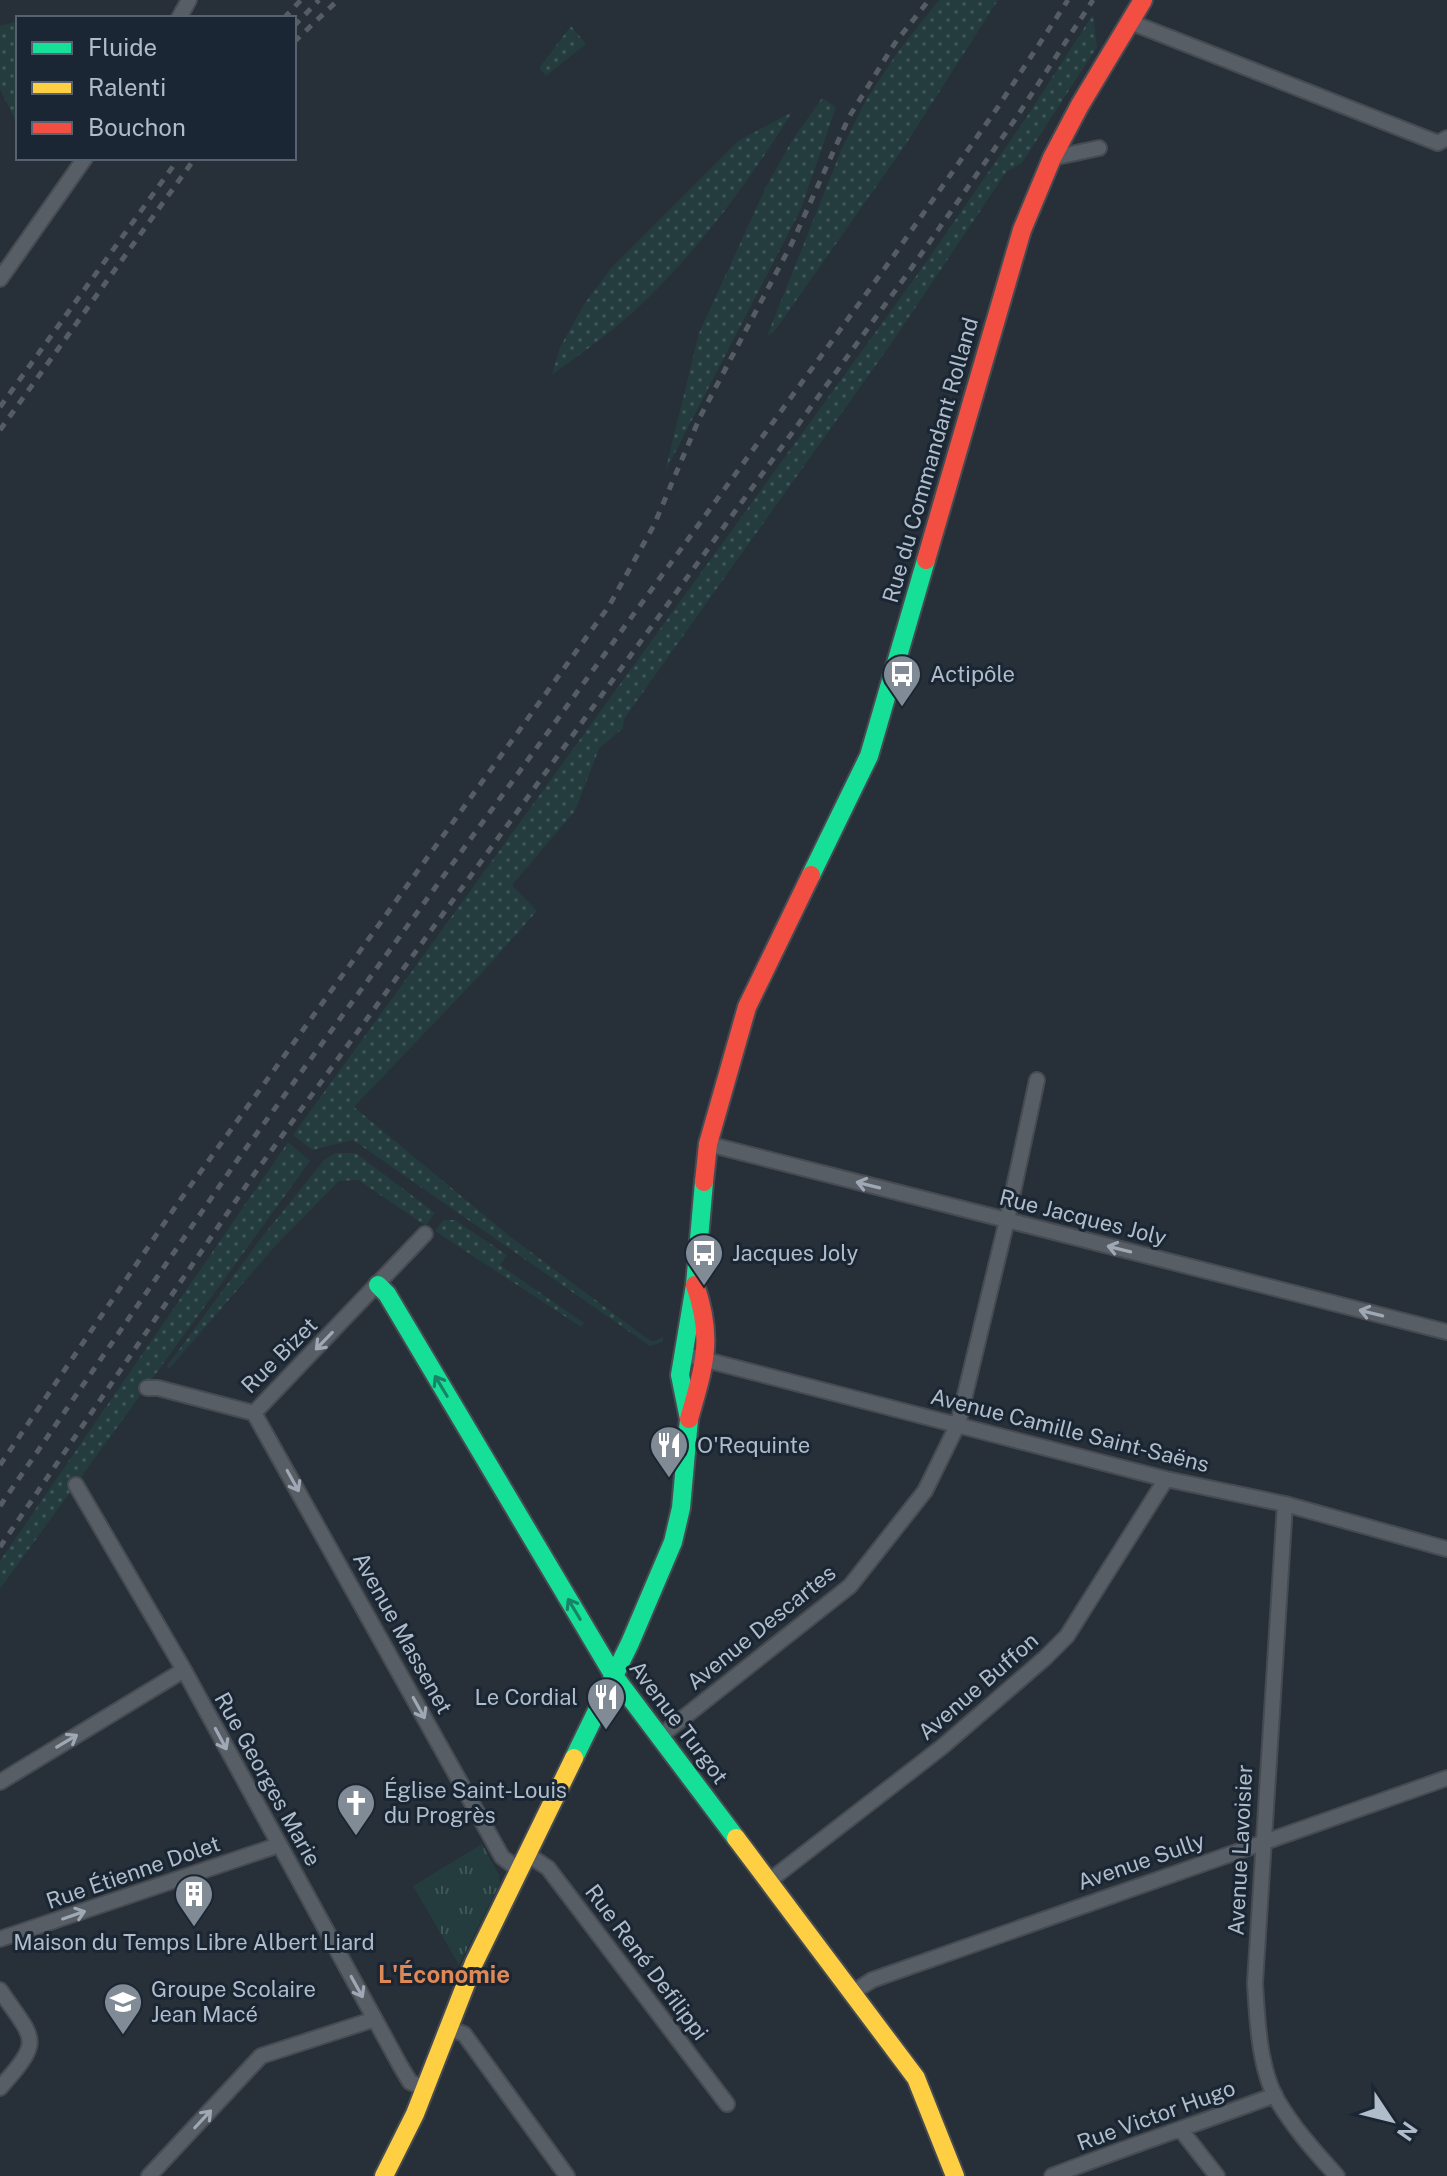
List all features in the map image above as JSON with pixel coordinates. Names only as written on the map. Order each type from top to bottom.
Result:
[{"type":"street","name":"Rue du Commandant Rolland","points":[[689,1419],[680,1375],[695,1285],[708,1144],[747,1007],[869,756],[1022,230],[1052,158],[1143,0]]},
{"type":"street","points":[[1130,22],[1438,143],[1447,138]]},
{"type":"street","points":[[1052,158],[1099,148]]},
{"type":"street","points":[[0,279],[84,160]]},
{"type":"street","name":"Avenue Descartes","points":[[659,1737],[850,1586],[925,1491],[958,1424],[1037,1080]]},
{"type":"street","name":"Rue Jacques Joly","points":[[708,1144],[1447,1332]]},
{"type":"street","name":"Rue Bizet","points":[[147,1388],[158,1388],[254,1413],[425,1234]]},
{"type":"street","name":"Avenue Turgot","points":[[378,1285],[387,1294],[614,1676],[916,2078],[955,2176]]},
{"type":"street","points":[[384,2176],[415,2114],[474,1963],[614,1676],[673,1542],[681,1508],[689,1419],[705,1361],[705,1314],[695,1285]]},
{"type":"street","name":"Avenue Camille Saint-Saëns","points":[[683,1354],[1166,1479],[1285,1504],[1447,1549]]},
{"type":"street","name":"Avenue Massenet","points":[[254,1413],[502,1857],[523,1862]]},
{"type":"street","name":"Avenue Buffon","points":[[769,1881],[942,1747],[1067,1636],[1166,1479]]},
{"type":"street","name":"Rue Georges Marie","points":[[76,1485],[184,1670],[410,2082],[424,2088]]},
{"type":"street","name":"Avenue Lavoisier","points":[[1285,1504],[1255,1983],[1259,2039],[1275,2095],[1314,2151],[1337,2176]]},
{"type":"street","points":[[0,1782],[184,1670]]},
{"type":"street","name":"Avenue Sully","points":[[852,1993],[872,1980],[1447,1778]]},
{"type":"street","name":"Rue Étienne Dolet","points":[[0,1939],[279,1845]]},
{"type":"street","name":"Rue René Defilippi","points":[[523,1862],[548,1868],[727,2104]]},
{"type":"street","points":[[0,1990],[29,2034],[30,2048],[26,2059],[0,2088]]},
{"type":"street","points":[[149,2176],[261,2056],[375,2019]]},
{"type":"street","points":[[448,2028],[464,2034],[567,2176]]},
{"type":"street","name":"Rue Victor Hugo","points":[[1052,2176],[1160,2134],[1181,2130],[1275,2095]]},
{"type":"street","points":[[1181,2130],[1217,2176]]},
{"type":"green space","points":[[939,0],[998,0],[904,147],[774,332],[767,336],[842,148],[866,100],[899,50]]},
{"type":"green space","points":[[1093,14],[1097,47],[1022,163],[1007,171],[893,341],[624,719],[623,728],[599,749],[575,811],[512,885],[537,911],[354,1107],[508,1235],[652,1342],[663,1337],[663,1342],[650,1346],[353,1140],[312,1150],[293,1135],[922,268],[1026,118]]},
{"type":"green space","points":[[16,22],[16,121],[0,89],[0,26]]},
{"type":"green space","points":[[571,26],[586,44],[546,76],[539,68]]},
{"type":"green space","points":[[822,98],[836,107],[801,209],[665,472],[699,333],[766,187],[791,142]]},
{"type":"green space","points":[[792,112],[742,187],[705,236],[665,281],[633,312],[552,375],[560,347],[585,303],[611,268],[738,141]]},
{"type":"green space","points":[[288,1142],[310,1161],[0,1589],[0,1561]]},
{"type":"green space","points":[[335,1153],[356,1153],[435,1213],[426,1226],[358,1180],[339,1181],[277,1244],[169,1369],[167,1366],[262,1237],[324,1160]]},
{"type":"green space","points":[[443,1220],[455,1220],[507,1255],[500,1265],[584,1323],[581,1327],[435,1231]]},
{"type":"green space","points":[[482,1844],[499,1875],[500,1883],[459,1965],[413,1886]]},
{"type":"railway","points":[[286,16],[301,0]]},
{"type":"railway","points":[[296,24],[319,0]]},
{"type":"railway","points":[[296,40],[338,0]]},
{"type":"railway","points":[[0,1465],[178,1203],[609,606],[654,525],[700,417],[792,243],[849,117],[895,43],[929,0]]},
{"type":"railway","points":[[0,1506],[236,1162],[890,261],[998,107],[1068,0]]},
{"type":"railway","points":[[0,1547],[250,1180],[908,273],[1016,118],[1093,0]]},
{"type":"railway","points":[[0,407],[178,160]]},
{"type":"railway","points":[[0,430],[194,160]]},
{"type":"traffic: fast","points":[[811,875],[869,756],[926,560]]},
{"type":"traffic: fast","points":[[574,1758],[630,1643],[673,1542],[681,1508],[689,1419],[680,1375],[695,1285],[704,1182]]},
{"type":"traffic: fast","points":[[378,1285],[387,1294],[614,1676],[736,1838]]},
{"type":"traffic: slow","points":[[384,2176],[415,2114],[474,1963],[574,1758]]},
{"type":"traffic: slow","points":[[736,1838],[916,2078],[955,2176]]},
{"type":"traffic: jam","points":[[926,560],[1022,230],[1052,158],[1143,0]]},
{"type":"traffic: jam","points":[[704,1182],[708,1144],[747,1007],[811,875]]},
{"type":"traffic: jam","points":[[689,1419],[705,1352],[704,1321],[695,1285]]},
{"type":"place","name":"Actipôle","points":[[902,708]]},
{"type":"place","name":"Jacques Joly","points":[[704,1287]]},
{"type":"place","name":"O'Requinte","points":[[669,1479]]},
{"type":"place","name":"Le Cordial","points":[[606,1731]]},
{"type":"place","name":"Église Saint-Louis du Progrès","points":[[356,1837]]},
{"type":"place","name":"Maison du Temps Libre Albert Liard","points":[[194,1928]]},
{"type":"place","name":"Groupe Scolaire Jean Macé","points":[[123,2036]]},
{"type":"district","name":"L'Économie","points":[[444,1974]]}]
